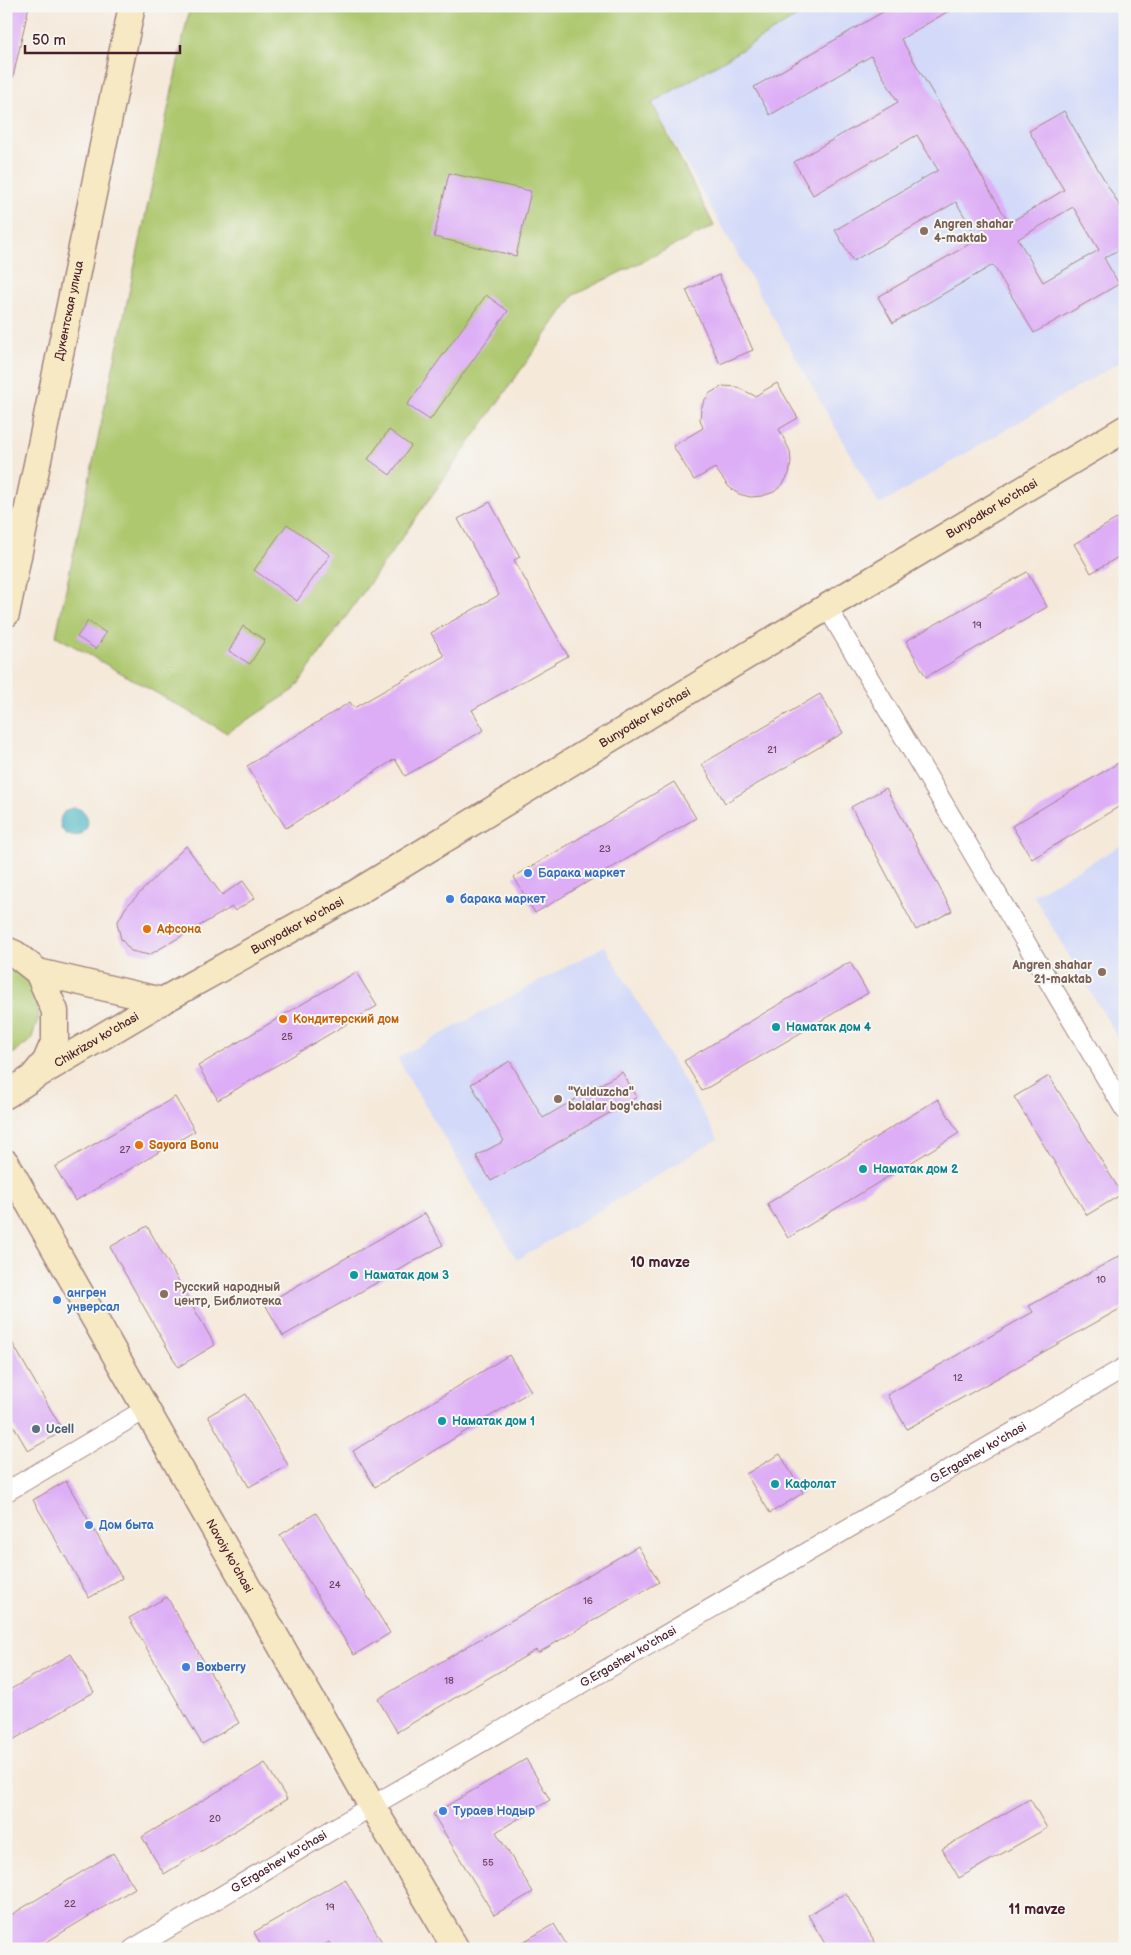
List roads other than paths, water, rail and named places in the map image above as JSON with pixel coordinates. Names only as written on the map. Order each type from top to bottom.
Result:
[{"type":"main road","name":"Дукентская улица","points":[[6,614],[132,6]]},
{"type":"main road","name":"Bunyodkor ko'chasi","points":[[162,1001],[354,894],[1125,429]]},
{"type":"main road","points":[[6,950],[15,954],[38,972],[162,1001]]},
{"type":"main road","points":[[32,1078],[46,1060],[55,1040],[54,1011],[38,972]]},
{"type":"main road","name":"Chikrizov ko'chasi","points":[[6,1095],[162,1001]]},
{"type":"main road","name":"Navoiy ko'chasi","points":[[6,1163],[372,1806],[456,1949]]},
{"type":"street","points":[[827,607],[1125,1110]]},
{"type":"street","name":"G.Ergashev ko'chasi","points":[[133,1949],[372,1806],[1125,1367]]},
{"type":"street","points":[[6,1492],[146,1409]]},
{"type":"water","points":[[74,808],[84,812],[88,822],[84,832],[74,836],[64,832],[60,822],[64,812]]},
{"type":"place","name":"Angren shahar 4-maktab","points":[[924,231]]},
{"type":"place","name":"Барака маркет","points":[[528,873]]},
{"type":"place","name":"барака маркет","points":[[450,899]]},
{"type":"place","name":"Афсона","points":[[147,929]]},
{"type":"place","name":"Angren shahar 21-maktab","points":[[1102,972]]},
{"type":"place","name":"Кондитерский дом","points":[[283,1019]]},
{"type":"place","name":"Наматак дом 4","points":[[776,1027]]},
{"type":"place","name":"\"Yulduzcha\" bolalar bog'chasi","points":[[558,1099]]},
{"type":"place","name":"Sayora Bonu","points":[[139,1145]]},
{"type":"place","name":"Наматак дом 2","points":[[863,1169]]},
{"type":"place","name":"Наматак дом 3","points":[[354,1275]]},
{"type":"place","name":"Русский народный центр, Библиотека","points":[[164,1294]]},
{"type":"place","name":"ангрен унверсал","points":[[57,1300]]},
{"type":"place","name":"Наматак дом 1","points":[[442,1421]]},
{"type":"place","name":"Ucell","points":[[36,1429]]},
{"type":"place","name":"Кафолат","points":[[775,1484]]},
{"type":"place","name":"Дом быта","points":[[89,1525]]},
{"type":"place","name":"Boxberry","points":[[186,1667]]},
{"type":"place","name":"Тураев Нодыр","points":[[443,1811]]},
{"type":"district","name":"10 mavze","points":[[660,1262]]},
{"type":"district","name":"11 mavze","points":[[1037,1909]]}]
